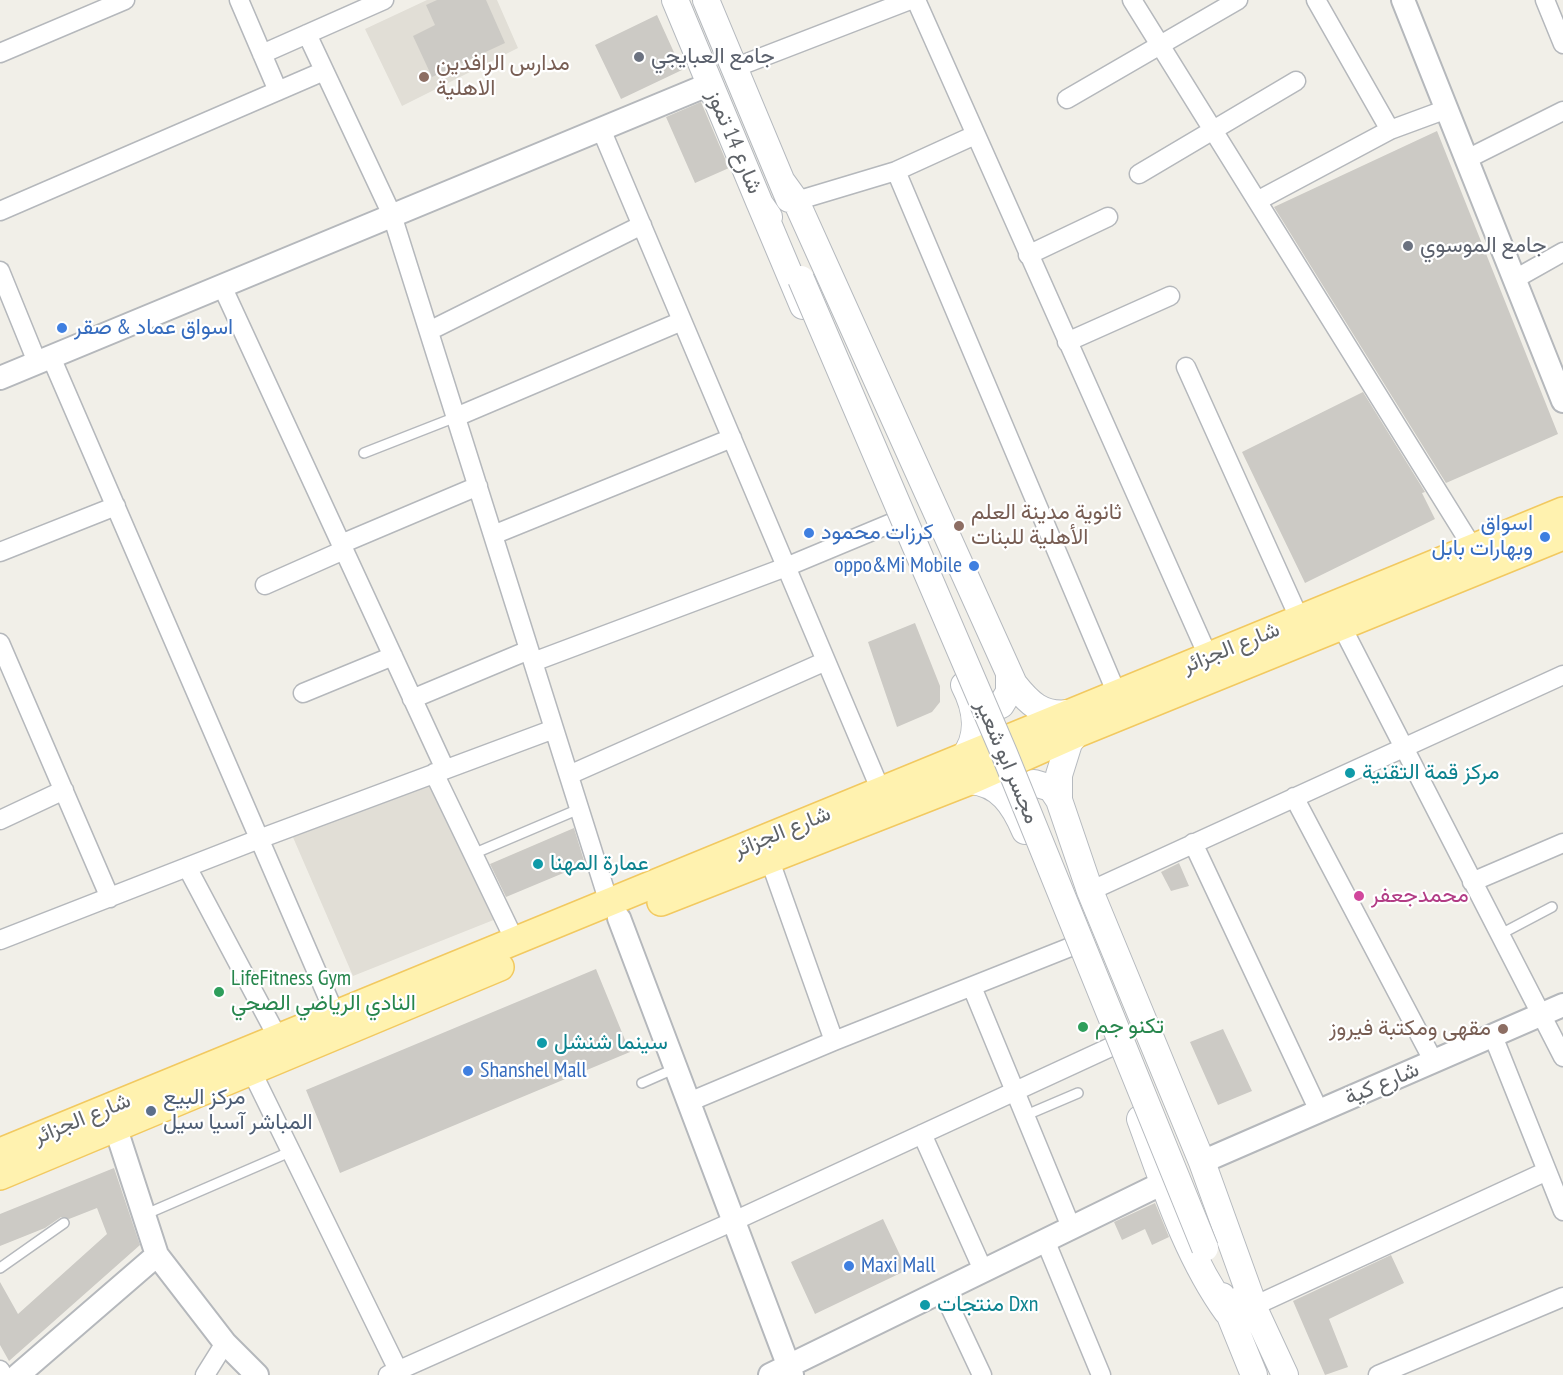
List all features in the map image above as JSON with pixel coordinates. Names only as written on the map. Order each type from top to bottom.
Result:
[{"type":"main road","name":"شارع 14 تموز","points":[[675,0],[760,204],[807,276]]},
{"type":"main road","name":"شارع 14 تموز","points":[[706,0],[790,192],[807,276]]},
{"type":"main road","points":[[790,192],[1009,674],[1025,698],[1036,707],[1072,723],[1070,743],[1059,775],[1059,800]]},
{"type":"main road","points":[[760,204],[936,627],[971,698],[974,731],[966,770],[995,788],[1013,805],[1019,817],[1113,1046],[1163,1183],[1200,1267],[1227,1312],[1254,1375]]},
{"type":"main road","name":"مجسر ابو شعير","points":[[807,276],[1018,747],[1212,1244]]},
{"type":"main road","name":"شارع الجزائر","points":[[1072,723],[1117,694],[1563,511]]},
{"type":"main road","name":"شارع الجزائر","points":[[0,1152],[515,941],[614,911],[769,858],[1072,723],[1342,627],[1563,536]]},
{"type":"main road","points":[[971,698],[988,709],[1001,705],[1009,692],[1009,674]]},
{"type":"main road","name":"شارع الجزائر","points":[[0,1176],[251,1070],[881,791],[966,770]]},
{"type":"main road","points":[[1019,817],[1020,795],[1025,788],[1034,783],[1051,788],[1059,800],[1090,891],[1202,1162],[1254,1306],[1285,1375]]},
{"type":"main road","points":[[1212,1244],[1254,1306]]},
{"type":"main road","points":[[1212,1244],[1227,1312]]},
{"type":"street","points":[[0,53],[125,0]]},
{"type":"street","points":[[239,0],[278,91]]},
{"type":"street","points":[[262,54],[384,0]]},
{"type":"street","points":[[734,68],[910,0]]},
{"type":"street","points":[[916,0],[1208,656]]},
{"type":"street","points":[[1132,0],[1473,548]]},
{"type":"street","points":[[1067,99],[1238,0]]},
{"type":"street","points":[[1316,0],[1390,130]]},
{"type":"street","points":[[1403,0],[1562,393]]},
{"type":"street","points":[[1545,0],[1563,44]]},
{"type":"street","points":[[307,34],[392,215],[579,808],[614,911],[734,1221],[784,1372],[942,1290],[1163,1183]]},
{"type":"street","points":[[0,211],[324,71]]},
{"type":"street","points":[[1139,174],[1296,81]]},
{"type":"street","points":[[0,378],[710,84]]},
{"type":"street","points":[[1257,201],[1390,130],[1447,109]]},
{"type":"street","points":[[1467,159],[1563,111]]},
{"type":"street","points":[[601,129],[881,791]]},
{"type":"street","points":[[790,192],[896,171],[975,135]]},
{"type":"street","points":[[896,171],[1117,694]]},
{"type":"street","points":[[1028,255],[1108,217]]},
{"type":"street","points":[[429,331],[642,225]]},
{"type":"street","points":[[1515,279],[1563,252]]},
{"type":"street","points":[[0,271],[116,506],[334,1014]]},
{"type":"street","points":[[222,286],[393,656],[473,854],[515,941]]},
{"type":"street","points":[[1067,342],[1170,296]]},
{"type":"street","points":[[456,417],[682,321]]},
{"type":"street","points":[[1186,367],[1300,620]]},
{"type":"street","points":[[493,535],[732,438]]},
{"type":"street","points":[[265,585],[342,547],[478,486]]},
{"type":"street","points":[[0,552],[116,506]]},
{"type":"street","points":[[412,699],[786,567],[894,522]]},
{"type":"street","points":[[1342,627],[1563,1057]]},
{"type":"street","points":[[0,643],[110,898]]},
{"type":"street","points":[[303,693],[393,656]]},
{"type":"street","points":[[569,775],[826,661]]},
{"type":"street","points":[[1090,891],[1563,675]]},
{"type":"street","points":[[0,940],[259,838],[554,729]]},
{"type":"street","points":[[0,820],[64,790]]},
{"type":"street","points":[[1294,797],[1434,1062]]},
{"type":"street","points":[[1193,843],[1319,1111]]},
{"type":"street","points":[[1472,882],[1562,847]]},
{"type":"street","points":[[769,858],[834,1041]]},
{"type":"street","points":[[187,867],[278,1038]]},
{"type":"street","points":[[689,1101],[1073,946]]},
{"type":"street","points":[[972,987],[1071,1227]]},
{"type":"street","name":"شارع كية","points":[[1202,1162],[1563,1005]]},
{"type":"street","points":[[1493,1036],[1563,1211]]},
{"type":"street","points":[[251,1070],[292,1151],[393,1372],[734,1221],[1113,1046]]},
{"type":"street","points":[[115,1126],[157,1255],[225,1343],[257,1375]]},
{"type":"street","points":[[922,1134],[983,1270]]},
{"type":"street","points":[[1254,1306],[1547,1171]]},
{"type":"street","points":[[1045,1240],[1101,1375]]},
{"type":"street","points":[[18,1375],[157,1255]]},
{"type":"street","points":[[942,1290],[982,1375]]},
{"type":"street","points":[[1378,1375],[1563,1297]]},
{"type":"street","points":[[205,1375],[225,1343]]},
{"type":"street","points":[[0,1370],[3,1375]]},
{"type":"lane","points":[[364,453],[456,417]]},
{"type":"lane","points":[[473,854],[579,808]]},
{"type":"lane","points":[[1499,935],[1552,908]]},
{"type":"lane","points":[[642,1083],[676,1068]]},
{"type":"lane","points":[[1024,1116],[1078,1093]]},
{"type":"lane","points":[[144,1215],[292,1151]]},
{"type":"lane","points":[[0,1268],[64,1223]]},
{"type":"shaded area","name":"مدارس الرافدين اﻻهلية","points":[[427,0],[497,0],[518,48],[402,106],[365,29]]},
{"type":"shaded area","points":[[432,783],[496,919],[353,976],[292,835]]},
{"type":"building","points":[[437,0],[486,0],[505,43],[432,77],[413,36],[435,25],[426,5]]},
{"type":"building","name":"جامع العبايجي","points":[[657,15],[682,70],[621,99],[595,45]]},
{"type":"building","points":[[701,102],[729,168],[695,183],[666,117]]},
{"type":"building","points":[[1437,131],[1558,434],[1446,483],[1274,207]]},
{"type":"building","points":[[1363,392],[1425,492],[1422,493],[1435,519],[1305,583],[1242,452]]},
{"type":"building","points":[[915,623],[940,686],[940,702],[932,712],[897,727],[868,642]]},
{"type":"building","name":"عمارة المهنا","points":[[574,828],[585,864],[506,897],[490,864]]},
{"type":"building","points":[[1179,863],[1189,886],[1171,891],[1161,872]]},
{"type":"building","name":"Shanshel Mall","points":[[596,969],[630,1052],[340,1173],[306,1090]]},
{"type":"building","points":[[1223,1029],[1252,1091],[1218,1105],[1190,1042]]},
{"type":"building","points":[[114,1168],[140,1245],[9,1361],[0,1345],[0,1282],[18,1314],[107,1234],[97,1208],[69,1219],[61,1217],[45,1228],[0,1246],[0,1214]]},
{"type":"building","points":[[1155,1203],[1169,1237],[1152,1245],[1145,1229],[1122,1240],[1114,1222]]},
{"type":"building","name":"Maxi Mall","points":[[883,1219],[907,1270],[815,1314],[791,1262]]},
{"type":"building","points":[[1391,1255],[1404,1283],[1329,1319],[1348,1367],[1325,1375],[1293,1301]]},
{"type":"place","name":"جامع العبايجي","points":[[639,57]]},
{"type":"place","name":"مدارس الرافدين اﻻهلية","points":[[424,77]]},
{"type":"place","name":"جامع الموسوي","points":[[1408,246]]},
{"type":"place","name":"اسواق عماد & صقر","points":[[62,328]]},
{"type":"place","name":"ثانوية مدينة العلم الأهلية للبنات","points":[[959,526]]},
{"type":"place","name":"كرزات محمود","points":[[809,533]]},
{"type":"place","name":"اسواق وبهارات بابل","points":[[1545,537]]},
{"type":"place","name":"oppo&Mi Mobile","points":[[974,566]]},
{"type":"place","name":"مركز قمة التقنية","points":[[1350,773]]},
{"type":"place","name":"عمارة المهنا","points":[[538,864]]},
{"type":"place","name":"محمدجعفر","points":[[1359,896]]},
{"type":"place","name":"LifeFitness Gym النادي الرياضي الصحي","points":[[219,992]]},
{"type":"place","name":"تكنو جم","points":[[1083,1027]]},
{"type":"place","name":"مقهى ومكتبة فيروز","points":[[1503,1029]]},
{"type":"place","name":"سينما شنشل","points":[[542,1043]]},
{"type":"place","name":"Shanshel Mall","points":[[468,1071]]},
{"type":"place","name":"مركز البيع المباشر آسيا سيل","points":[[151,1111]]},
{"type":"place","name":"Maxi Mall","points":[[849,1266]]},
{"type":"place","name":"منتجات Dxn","points":[[925,1305]]}]
